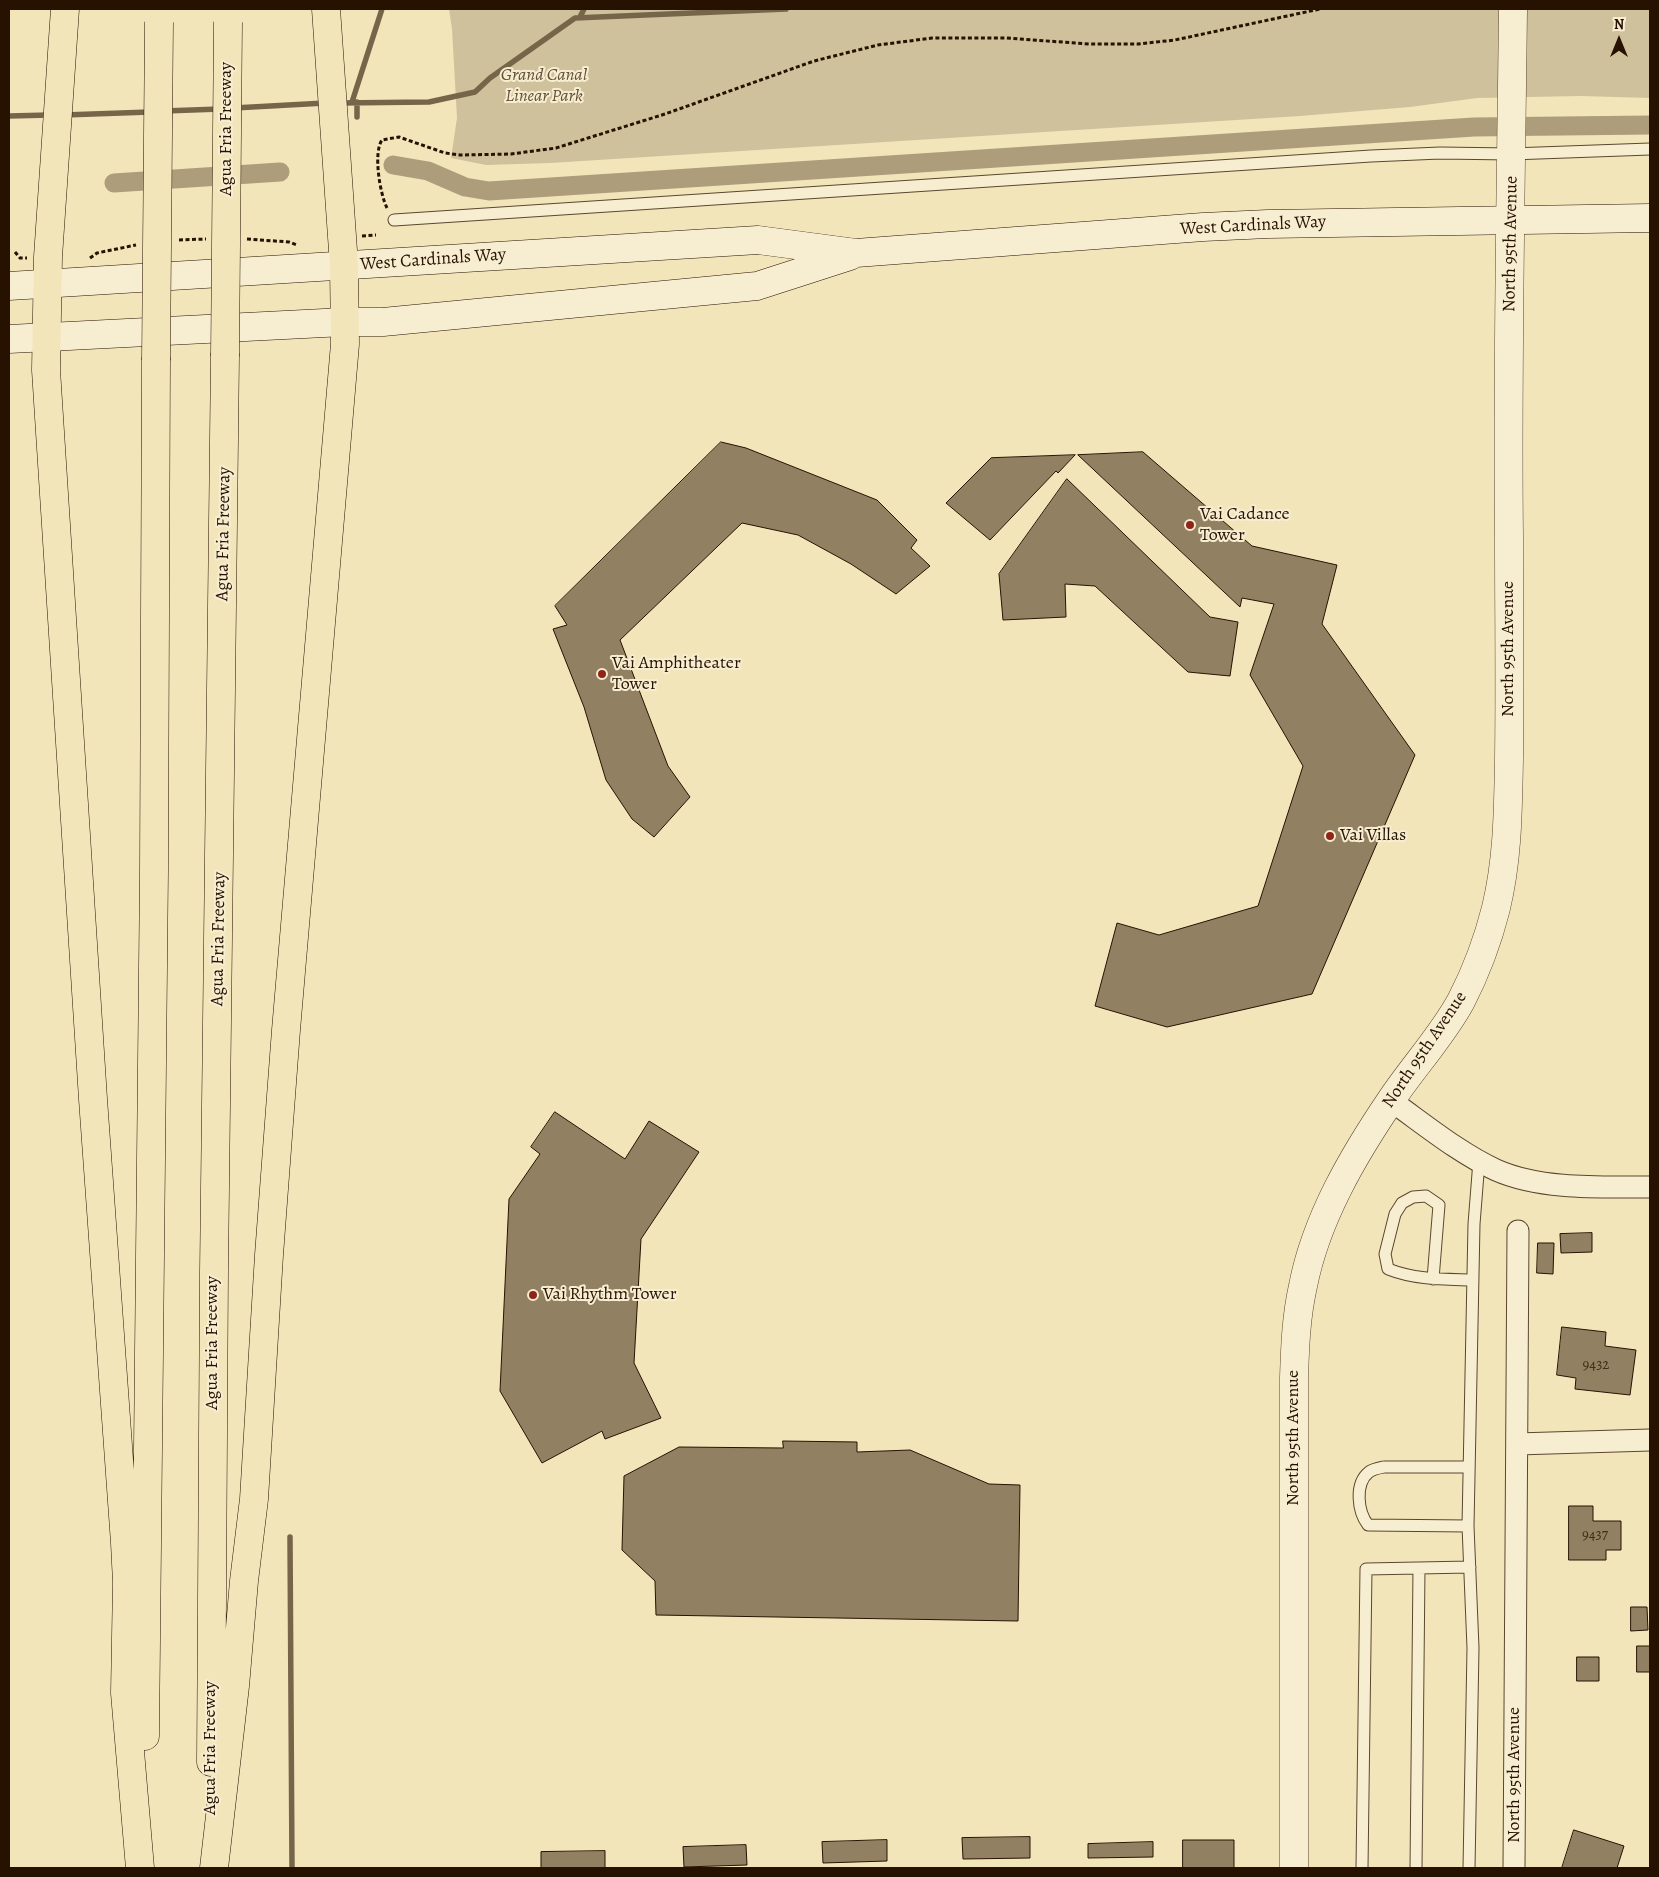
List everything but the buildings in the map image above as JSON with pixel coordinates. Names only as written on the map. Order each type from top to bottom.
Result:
[{"type":"highway","points":[[141,1868],[153,891],[159,15]]},
{"type":"highway","name":"Agua Fria Freeway","points":[[213,1868],[214,1271],[228,15]]},
{"type":"highway","points":[[213,1868],[235,1686],[244,1581],[254,1499],[269,1255],[345,344],[344,265],[327,17]]},
{"type":"highway","points":[[64,18],[49,244],[46,370],[93,1100],[125,1543],[127,1582],[125,1693],[141,1868]]},
{"type":"main road","name":"North 95th Avenue","points":[[1294,1868],[1294,1378],[1298,1313],[1303,1282],[1324,1220],[1340,1185],[1390,1100],[1459,1003],[1477,966],[1496,910],[1505,859],[1510,696],[1508,442],[1513,9]]},
{"type":"main road","name":"West Cardinals Way","points":[[9,286],[758,240],[856,254],[1212,227],[1321,222],[1650,218]]},
{"type":"main road","name":"West Cardinals Way","points":[[344,322],[383,322],[757,286],[856,254]]},
{"type":"main road","points":[[9,339],[344,322]]},
{"type":"street","points":[[1390,1100],[1463,1152],[1510,1175],[1536,1181],[1589,1187],[1650,1187]]},
{"type":"street","name":"North 95th Avenue","points":[[1514,1868],[1518,1231]]},
{"type":"street","points":[[1517,1444],[1650,1440]]},
{"type":"lane","points":[[394,220],[1371,156],[1511,150],[1650,149]]},
{"type":"lane","points":[[1470,1868],[1473,1648],[1468,1526],[1474,1224],[1479,1161]]},
{"type":"lane","points":[[1433,1279],[1439,1205],[1426,1196],[1414,1197],[1402,1202],[1395,1214],[1385,1254],[1388,1269],[1404,1276],[1433,1279],[1473,1280]]},
{"type":"lane","points":[[1468,1526],[1368,1525],[1363,1518],[1359,1498],[1361,1485],[1370,1470],[1384,1467],[1470,1467]]},
{"type":"lane","points":[[1362,1868],[1366,1569],[1470,1567]]},
{"type":"lane","points":[[1416,1868],[1419,1568]]},
{"type":"path","points":[[380,183],[377,150],[382,140],[398,137],[460,155],[511,154],[556,148],[665,114],[814,61],[878,45],[932,38],[1006,38],[1088,44],[1138,44],[1175,40],[1320,9]]},
{"type":"path","points":[[244,238],[289,242],[304,248]]},
{"type":"path","points":[[171,240],[207,239]]},
{"type":"path","points":[[87,260],[98,253],[145,244]]},
{"type":"green space","name":"Grand Canal Linear Park","points":[[449,9],[1650,9],[1650,98],[1580,96],[1477,98],[1410,107],[1300,116],[550,163],[486,165],[451,158],[457,118],[452,29]]},
{"type":"waterway","points":[[352,102],[382,9]]},
{"type":"waterway","points":[[580,17],[584,9]]},
{"type":"waterway","points":[[339,103],[429,102],[475,92],[490,78],[575,18],[786,9]]},
{"type":"waterway","points":[[357,102],[357,117]]},
{"type":"waterway","points":[[234,108],[325,103]]},
{"type":"waterway","points":[[164,111],[220,109]]},
{"type":"waterway","points":[[64,115],[150,112]]},
{"type":"waterway","points":[[9,116],[50,115]]},
{"type":"waterway","points":[[393,165],[428,171],[465,187],[489,191],[1474,127],[1650,125]]},
{"type":"waterway","points":[[114,183],[280,172]]},
{"type":"waterway","points":[[290,1537],[292,1868]]},
{"type":"place","name":"Vai Cadance Tower","points":[[1190,525]]},
{"type":"place","name":"Vai Amphitheater Tower","points":[[602,674]]},
{"type":"place","name":"Vai Villas","points":[[1330,836]]},
{"type":"place","name":"Vai Rhythm Tower","points":[[533,1295]]}]
